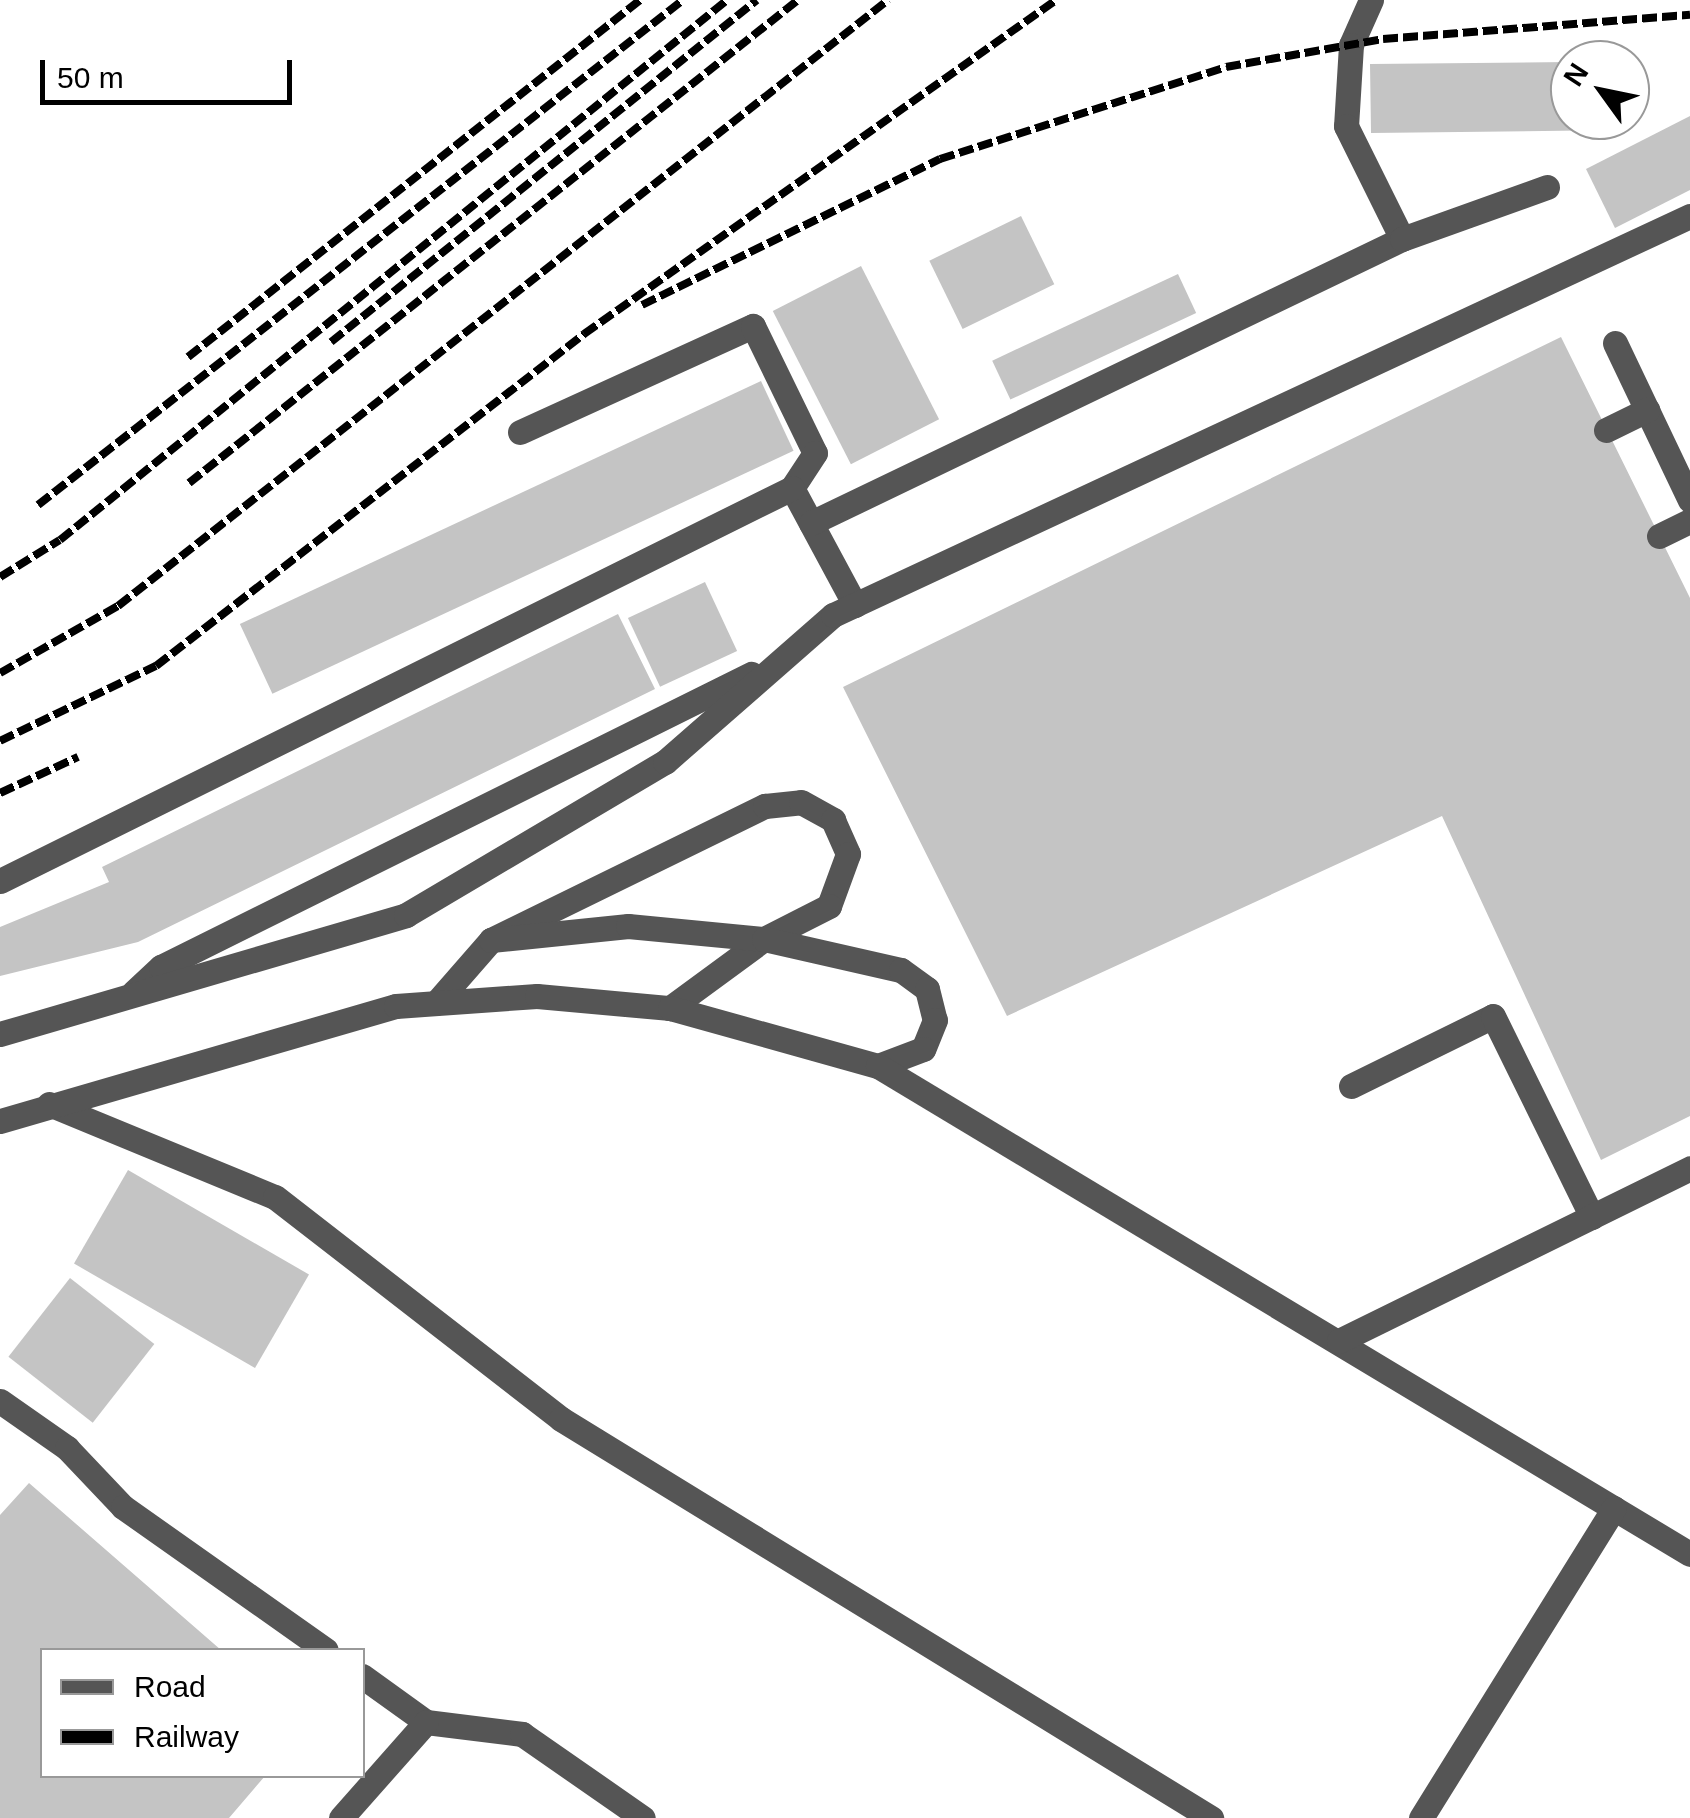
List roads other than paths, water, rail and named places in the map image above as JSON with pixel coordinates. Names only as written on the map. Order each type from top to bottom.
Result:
[{"type":"lane","points":[[1371,0],[1351,45],[1346,126],[1402,239]]},
{"type":"lane","points":[[812,523],[1402,239],[1547,187]]},
{"type":"lane","points":[[0,1034],[406,915],[665,762],[784,658],[855,605],[1690,216]]},
{"type":"lane","points":[[0,881],[792,488],[815,453],[752,326],[520,432]]},
{"type":"lane","points":[[1615,344],[1690,500]]},
{"type":"lane","points":[[1606,430],[1647,410]]},
{"type":"lane","points":[[792,488],[855,605]]},
{"type":"lane","points":[[1659,536],[1690,521]]},
{"type":"lane","points":[[130,995],[161,967],[784,658]]},
{"type":"lane","points":[[436,1003],[491,940],[765,806],[801,802],[843,835],[848,873],[829,906],[764,939],[670,1008]]},
{"type":"lane","points":[[491,940],[628,926],[764,939],[901,970],[927,990],[935,1020],[923,1048],[878,1066]]},
{"type":"lane","points":[[0,1122],[49,1104],[396,1006],[537,996],[670,1008],[878,1066],[1690,1554]]},
{"type":"lane","points":[[1352,1086],[1494,1016],[1592,1217]]},
{"type":"lane","points":[[49,1104],[275,1197],[561,1419],[1211,1818]]},
{"type":"lane","points":[[1339,1341],[1690,1168]]},
{"type":"lane","points":[[0,1401],[67,1448],[123,1507],[323,1648]]},
{"type":"lane","points":[[1421,1818],[1614,1508]]},
{"type":"lane","points":[[365,1678],[426,1722],[522,1734],[643,1818]]},
{"type":"lane","points":[[341,1818],[426,1722]]},
{"type":"railway","points":[[188,357],[640,0]]},
{"type":"railway","points":[[38,505],[683,0]]},
{"type":"railway","points":[[0,577],[60,540],[727,0]]},
{"type":"railway","points":[[331,342],[757,0]]},
{"type":"railway","points":[[189,483],[798,0]]},
{"type":"railway","points":[[0,673],[118,606],[888,0]]},
{"type":"railway","points":[[0,741],[156,666],[584,334],[1056,0]]},
{"type":"railway","points":[[642,305],[940,159],[1226,67],[1383,39],[1690,15]]},
{"type":"railway","points":[[0,793],[78,757]]}]
